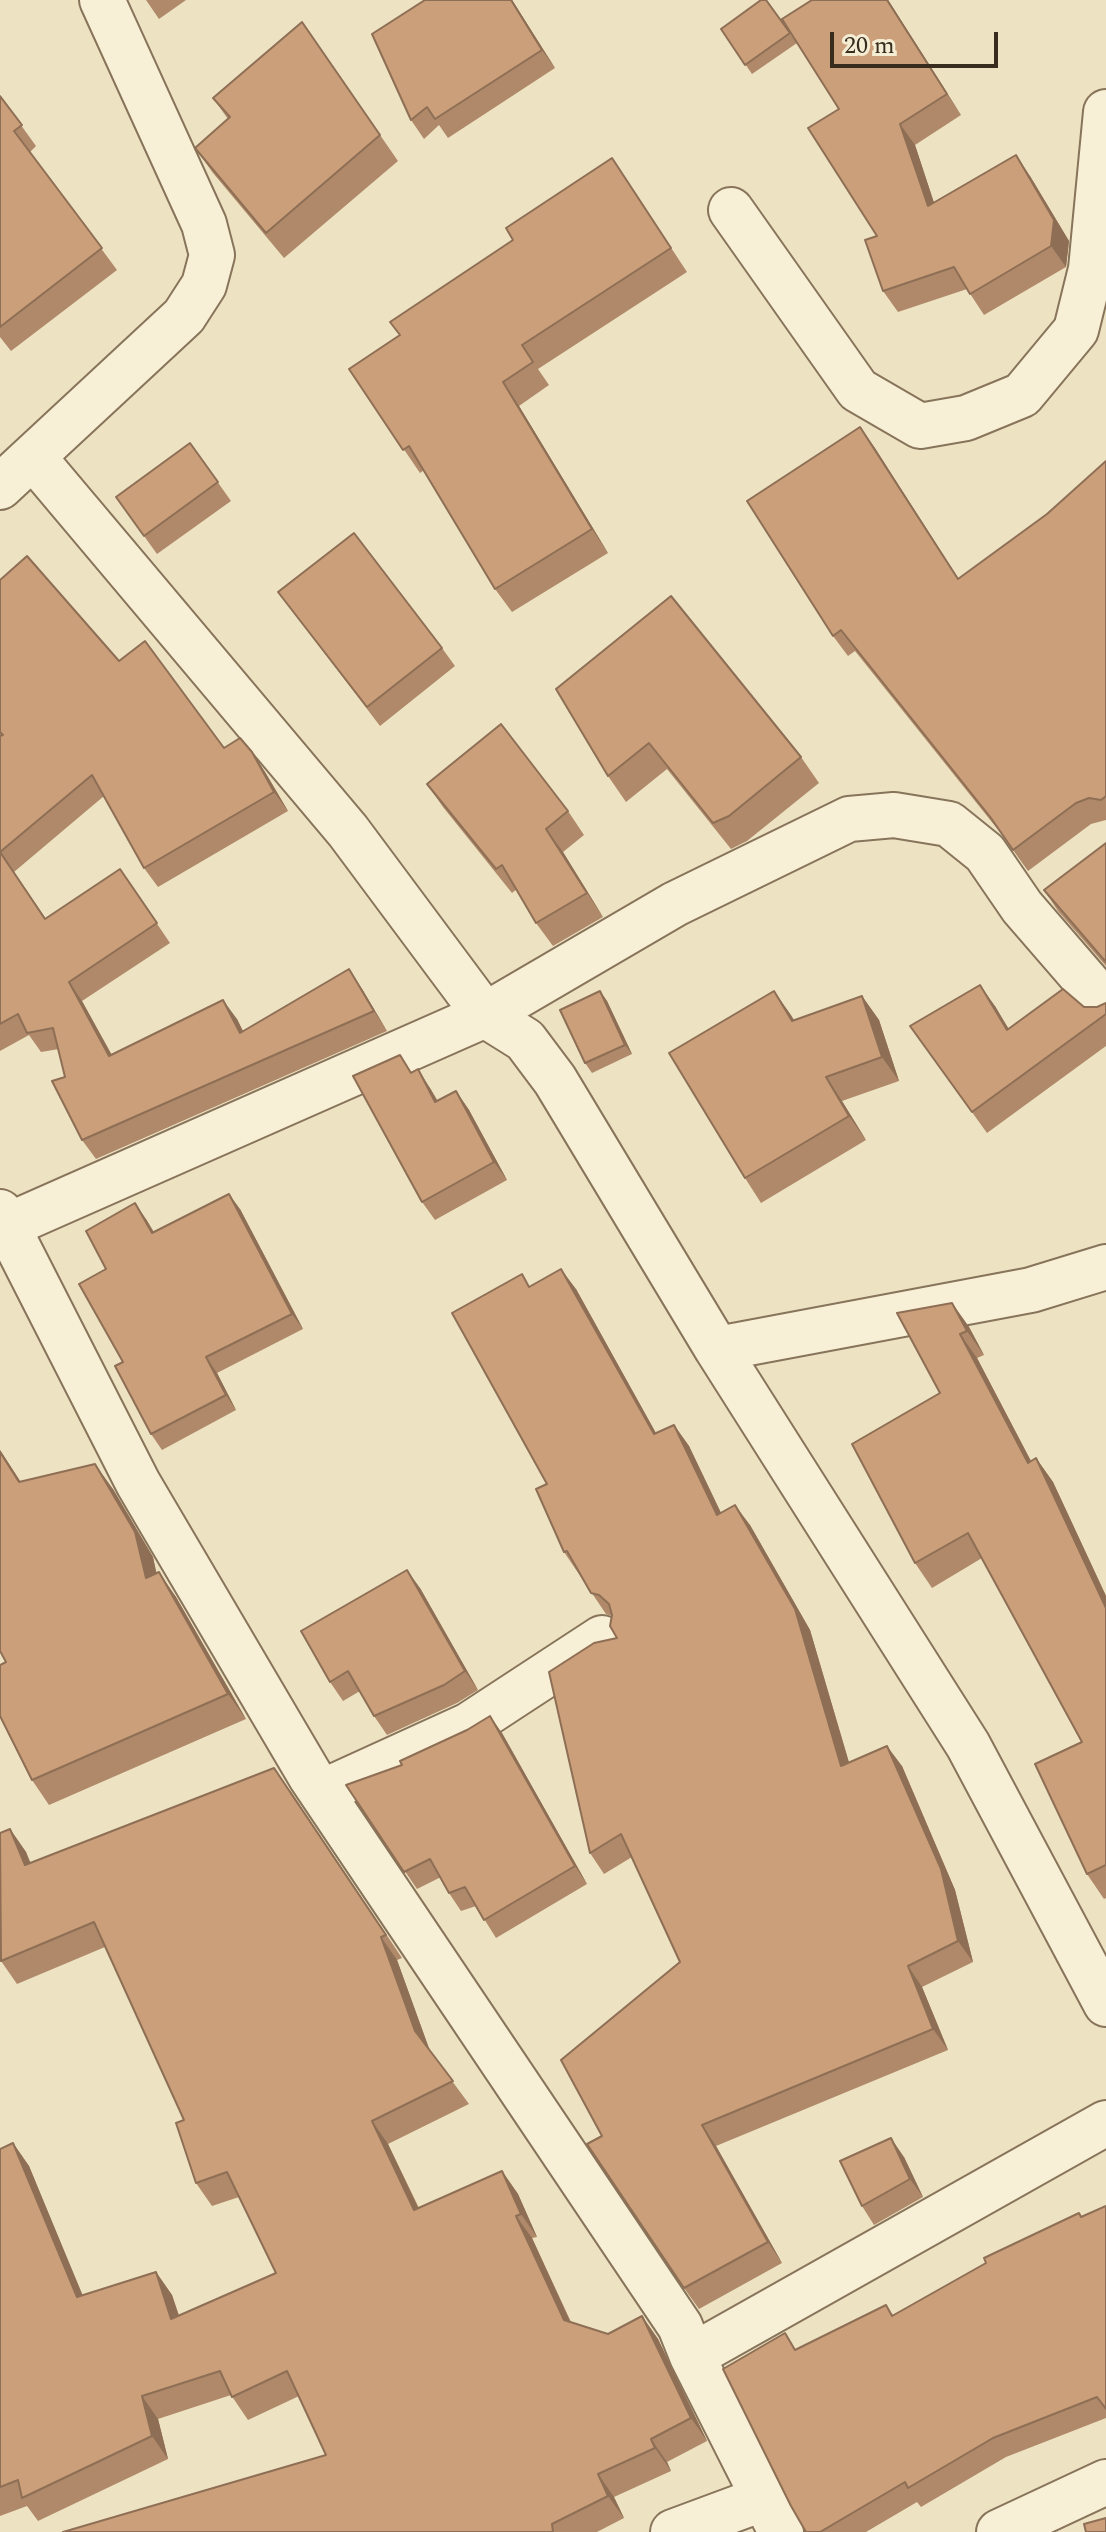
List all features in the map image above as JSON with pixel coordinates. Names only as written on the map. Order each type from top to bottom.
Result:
[{"type":"street","points":[[0,487],[184,316],[204,285],[212,255],[204,224],[102,0]]},
{"type":"street","points":[[731,210],[858,390],[920,426],[966,418],[1022,395],[1076,330],[1091,269],[1106,112]]},
{"type":"street","points":[[33,457],[348,831],[485,1015],[525,1040],[555,1080],[717,1349],[968,1745],[1106,2004]]},
{"type":"street","points":[[673,2532],[772,2516],[680,2326],[322,1792],[138,1483],[3,1222],[485,1015],[675,904],[849,819],[894,815],[949,824],[985,853],[1022,907],[1104,998]]},
{"type":"street","points":[[1022,907],[1058,880]]},
{"type":"street","points":[[717,1349],[1031,1290],[1106,1267]]},
{"type":"street","points":[[322,1792],[469,1725],[602,1638]]},
{"type":"street","points":[[692,2356],[1106,2123]]},
{"type":"street","points":[[999,2532],[1106,2482]]},
{"type":"building","points":[[425,0],[511,0],[542,50],[435,119],[427,107],[411,120],[372,34]]},
{"type":"building","points":[[761,0],[766,0],[790,33],[745,65],[721,29]]},
{"type":"building","points":[[812,0],[887,0],[947,94],[900,124],[928,206],[1016,155],[1054,220],[1051,246],[970,294],[954,267],[883,291],[865,240],[877,236],[808,128],[839,109],[782,19]]},
{"type":"building","points":[[302,22],[380,135],[266,233],[195,148],[230,117],[213,98]]},
{"type":"building","points":[[0,96],[22,125],[14,131],[102,248],[0,327]]},
{"type":"building","points":[[612,158],[671,248],[522,345],[533,362],[503,382],[592,529],[495,589],[409,446],[403,450],[349,369],[400,335],[390,322],[513,240],[506,228]]},
{"type":"building","points":[[860,427],[958,579],[1047,514],[1106,461],[1106,796],[1101,800],[1089,798],[1076,803],[1013,850],[841,630],[833,636],[747,501]]},
{"type":"building","points":[[190,443],[218,482],[144,536],[116,497]]},
{"type":"building","points":[[354,533],[442,648],[367,707],[278,592]]},
{"type":"building","points":[[27,556],[119,661],[145,641],[224,748],[240,738],[252,752],[274,792],[144,868],[92,775],[0,852],[0,736],[3,735],[0,732],[0,580]]},
{"type":"building","points":[[671,596],[801,757],[729,816],[713,823],[649,743],[608,776],[556,689]]},
{"type":"building","points":[[501,724],[568,811],[546,829],[587,893],[536,923],[502,865],[496,869],[427,784]]},
{"type":"building","points":[[1106,843],[1106,962],[1044,890]]},
{"type":"building","points":[[0,852],[45,919],[120,869],[157,923],[69,982],[109,1056],[223,1000],[240,1033],[349,969],[374,1011],[82,1140],[52,1081],[65,1077],[53,1028],[27,1033],[18,1014],[0,1024]]},
{"type":"building","points":[[980,985],[1007,1030],[1063,989],[1084,1007],[1106,1003],[1106,1014],[972,1112],[910,1026]]},
{"type":"building","points":[[600,991],[625,1045],[585,1063],[560,1010]]},
{"type":"building","points":[[774,991],[792,1021],[862,996],[882,1057],[826,1077],[849,1116],[745,1178],[669,1053]]},
{"type":"building","points":[[400,1055],[411,1073],[418,1069],[435,1102],[456,1091],[494,1162],[422,1202],[353,1076]]},
{"type":"building","points":[[229,1194],[292,1314],[206,1357],[226,1395],[151,1434],[115,1366],[123,1362],[79,1284],[106,1269],[86,1231],[135,1203],[152,1233]]},
{"type":"building","points":[[561,1269],[654,1434],[674,1425],[717,1515],[735,1505],[795,1609],[841,1766],[887,1746],[941,1869],[958,1941],[908,1966],[933,2029],[702,2125],[768,2242],[684,2288],[587,2144],[602,2136],[561,2060],[680,1962],[621,1834],[590,1853],[549,1672],[594,1643],[617,1638],[610,1626],[612,1615],[609,1604],[599,1595],[591,1593],[567,1551],[564,1552],[536,1489],[547,1484],[452,1313],[522,1274],[529,1287]]},
{"type":"building","points":[[952,1303],[967,1331],[960,1334],[1028,1463],[1036,1458],[1106,1608],[1106,1865],[1087,1874],[1035,1764],[1082,1742],[968,1533],[915,1563],[852,1444],[940,1393],[897,1313]]},
{"type":"building","points":[[0,1452],[19,1482],[95,1464],[135,1532],[146,1578],[159,1572],[228,1694],[32,1780],[0,1716],[0,1665],[6,1662],[0,1651]]},
{"type":"building","points":[[407,1570],[465,1671],[444,1685],[374,1716],[348,1671],[330,1682],[301,1631]]},
{"type":"building","points":[[490,1716],[575,1866],[484,1920],[465,1887],[449,1893],[430,1859],[404,1872],[346,1785],[402,1765],[400,1761]]},
{"type":"building","points":[[274,1768],[386,1935],[381,1937],[415,2031],[453,2081],[372,2121],[414,2210],[502,2171],[521,2214],[516,2216],[564,2320],[608,2334],[642,2316],[691,2418],[651,2439],[655,2448],[598,2474],[608,2496],[552,2524],[553,2532],[63,2532],[326,2455],[287,2371],[232,2397],[220,2371],[142,2396],[152,2436],[22,2498],[18,2480],[0,2487],[0,2149],[13,2143],[77,2297],[156,2272],[171,2319],[276,2273],[227,2172],[196,2183],[176,2123],[184,2120],[94,1922],[1,1961],[0,1833],[10,1829],[25,1865]]},
{"type":"building","points":[[891,2138],[910,2179],[862,2206],[840,2161]]},
{"type":"building","points":[[1106,2206],[1106,2409],[1097,2397],[993,2438],[908,2488],[905,2482],[820,2532],[806,2532],[723,2369],[785,2333],[795,2350],[886,2305],[892,2316],[986,2263],[984,2258],[1079,2213],[1081,2217]]},
{"type":"building","points":[[1106,2518],[1106,2532],[1086,2532],[1084,2524]]}]
